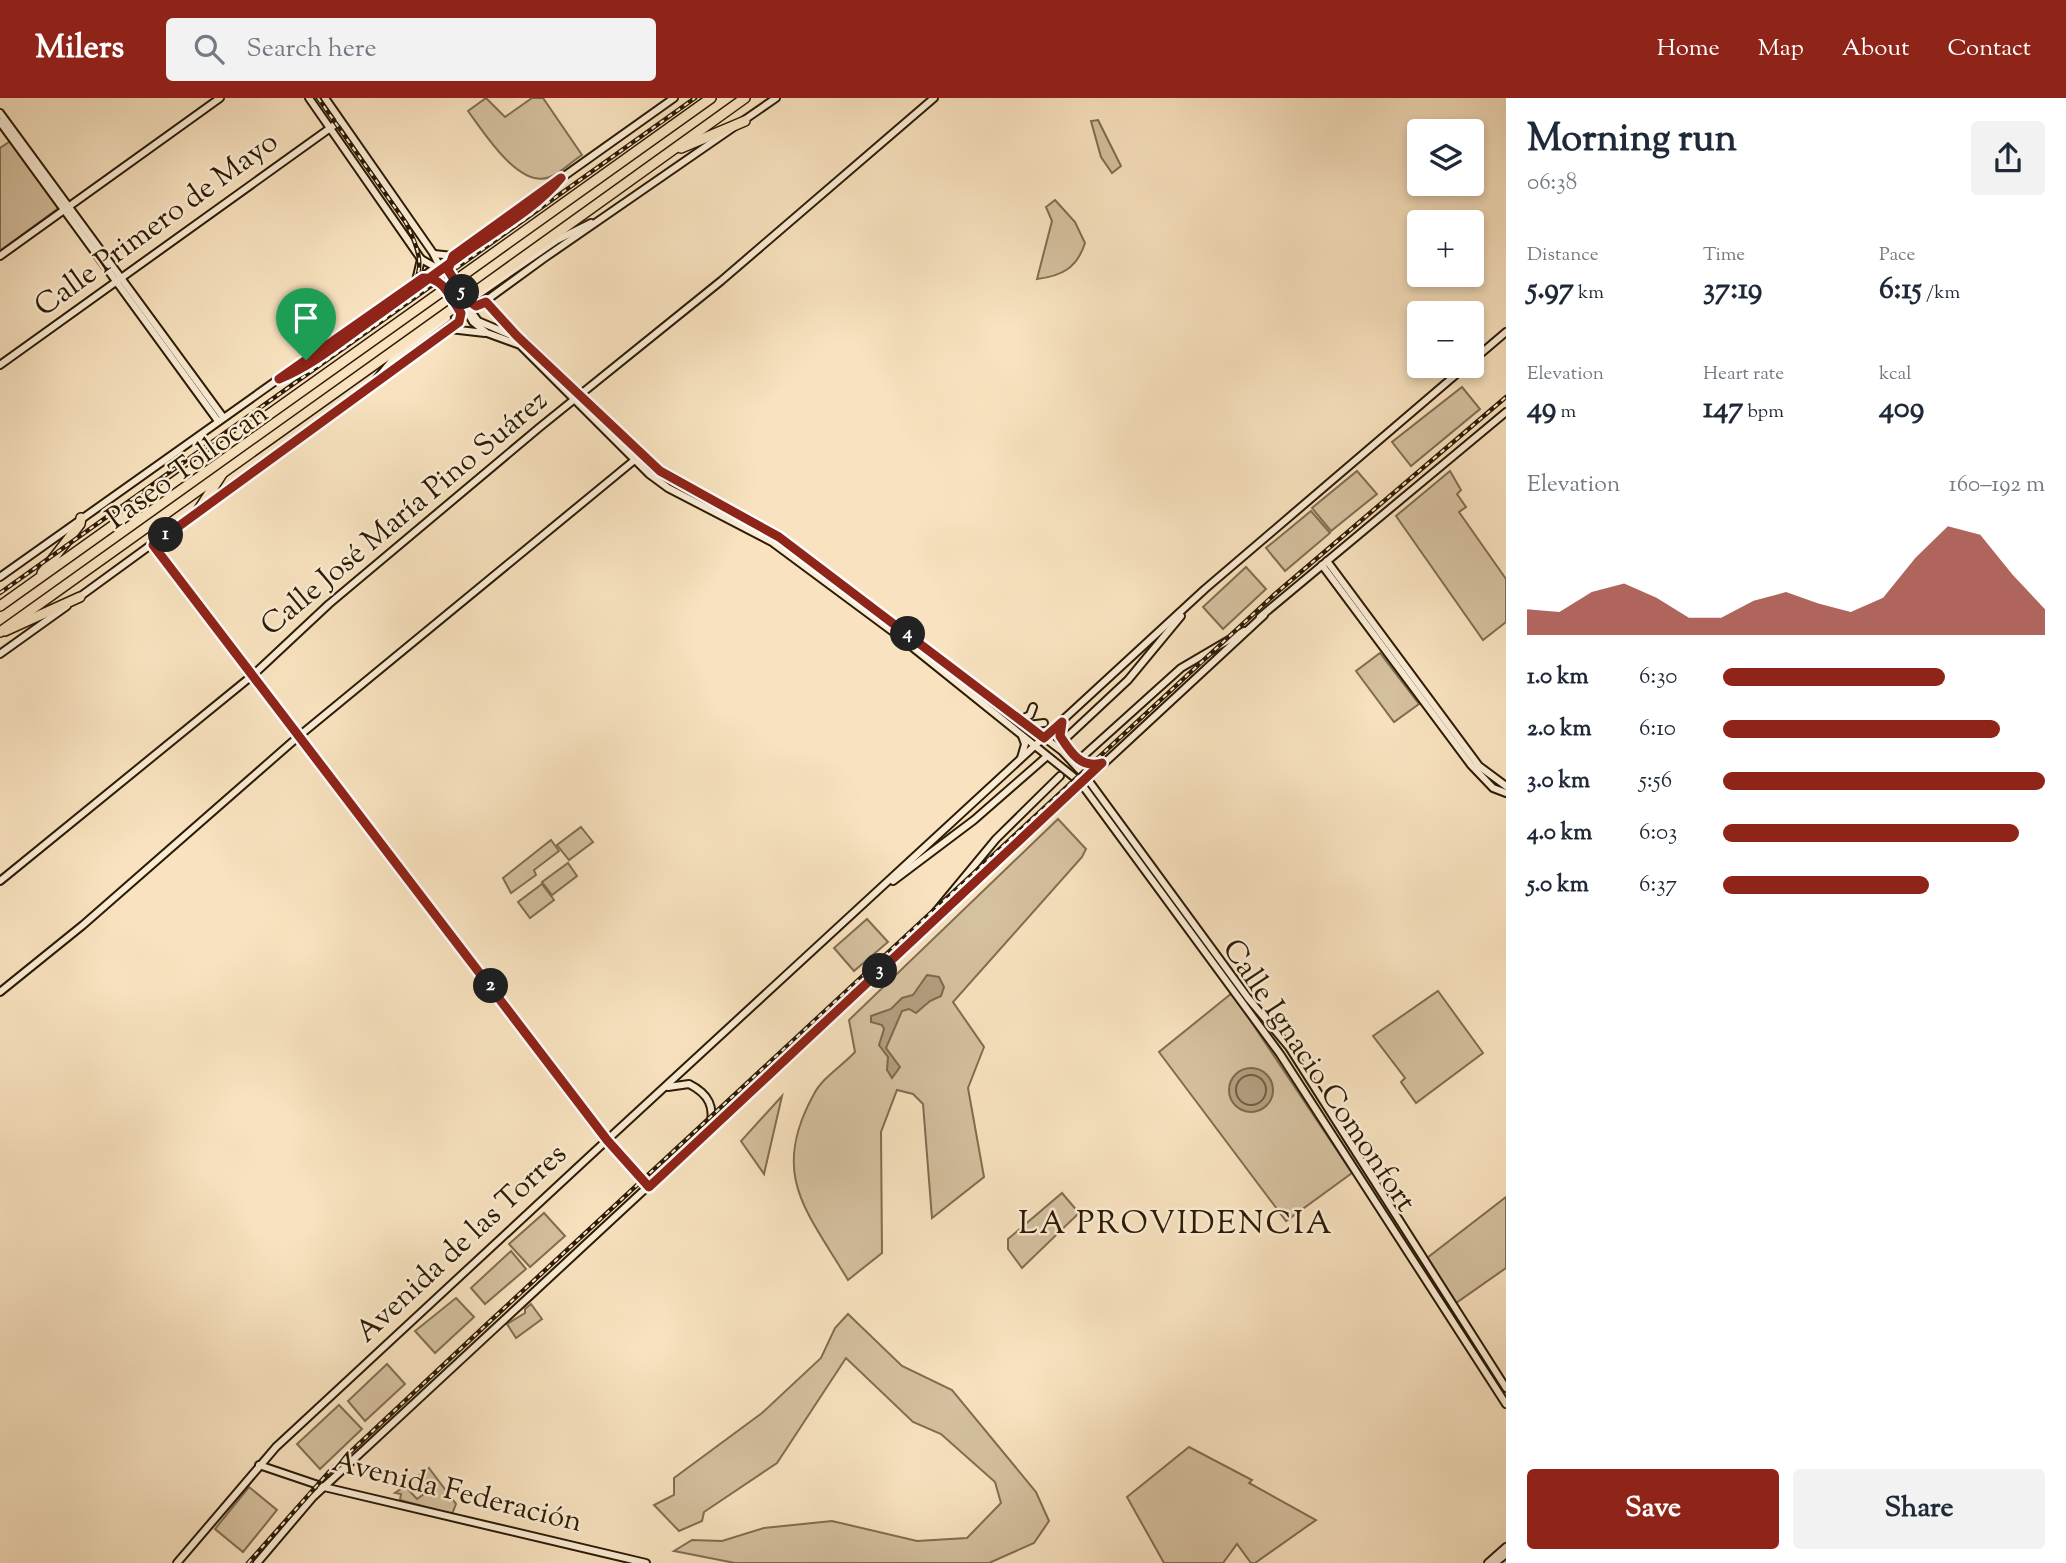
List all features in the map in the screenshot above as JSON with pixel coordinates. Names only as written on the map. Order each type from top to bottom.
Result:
[{"type":"highway","name":"Paseo Tollocan","points":[[0,606],[711,98]]},
{"type":"highway","name":"Paseo Tollocan","points":[[0,632],[454,310],[745,98]]},
{"type":"highway","points":[[666,154],[745,121]]},
{"type":"highway","points":[[196,514],[224,471]]},
{"type":"highway","points":[[35,582],[80,524],[81,518]]},
{"type":"highway","points":[[0,632],[13,629],[80,597]]},
{"type":"main road","points":[[0,256],[220,98]]},
{"type":"main road","points":[[309,98],[421,259],[438,267]]},
{"type":"main road","points":[[325,98],[433,254],[438,267],[470,313],[484,326],[517,336]]},
{"type":"main road","points":[[0,577],[674,98]]},
{"type":"main road","points":[[0,654],[449,328],[776,98]]},
{"type":"main road","name":"Calle José María Pino Suárez","points":[[0,881],[253,675],[325,607],[579,395],[721,281],[934,98]]},
{"type":"main road","points":[[0,113],[65,209]]},
{"type":"main road","name":"Calle Primero de Mayo","points":[[0,365],[341,121]]},
{"type":"main road","points":[[0,122],[220,419]]},
{"type":"main road","points":[[279,379],[310,364],[547,194],[561,178]]},
{"type":"main road","points":[[473,295],[557,240],[605,218]]},
{"type":"main road","points":[[433,254],[453,256]]},
{"type":"main road","points":[[453,256],[448,270],[471,304],[485,303],[640,455],[669,477],[779,537],[1028,725],[1083,779]]},
{"type":"main road","points":[[415,284],[421,273],[421,259]]},
{"type":"main road","points":[[423,278],[438,280],[461,313],[459,322]]},
{"type":"main road","points":[[370,386],[395,357],[454,310]]},
{"type":"main road","points":[[470,313],[474,324],[486,333]]},
{"type":"main road","points":[[449,328],[486,333],[520,345],[633,461],[668,488],[772,542],[1083,779]]},
{"type":"main road","points":[[1484,351],[1506,332]]},
{"type":"main road","points":[[882,887],[1187,605],[1292,512],[1452,378]]},
{"type":"main road","points":[[257,1563],[313,1497],[649,1187],[1083,779],[1146,727],[1264,615],[1506,412]]},
{"type":"main road","points":[[0,992],[83,925],[299,736],[640,455]]},
{"type":"main road","points":[[153,545],[607,1140],[649,1187]]},
{"type":"main road","points":[[1324,563],[1479,774],[1493,788],[1506,793]]},
{"type":"main road","points":[[1066,738],[1128,680],[1187,605]]},
{"type":"main road","points":[[1080,758],[1181,668],[1227,643],[1264,615]]},
{"type":"main road","points":[[1020,720],[1030,715],[1032,706]]},
{"type":"main road","points":[[1431,706],[1479,766],[1506,786]]},
{"type":"main road","points":[[1062,722],[1060,736],[1080,761],[1087,765],[1102,763]]},
{"type":"main road","points":[[1028,725],[1044,723]]},
{"type":"main road","points":[[1018,731],[1025,744],[1020,759]]},
{"type":"main road","points":[[882,887],[974,820],[1045,758]]},
{"type":"main road","points":[[1050,811],[1077,791],[1091,788],[1095,769]]},
{"type":"main road","points":[[920,933],[996,839],[1060,776]]},
{"type":"main road","name":"Calle Ignacio Comonfort","points":[[1083,779],[1253,1005],[1289,1047],[1506,1388]]},
{"type":"main road","name":"Calle Ignacio Comonfort","points":[[1091,788],[1280,1054],[1506,1404]]},
{"type":"main road","name":"Avenida de las Torres","points":[[177,1563],[259,1465],[882,887]]},
{"type":"main road","points":[[659,1092],[682,1083],[698,1088],[708,1098],[713,1110],[710,1130]]},
{"type":"main road","name":"Avenida Federación","points":[[259,1465],[324,1487],[646,1563]]},
{"type":"main road","points":[[1488,1563],[1506,1548]]},
{"type":"main road","points":[[1495,1563],[1506,1554]]},
{"type":"shaded area","points":[[486,98],[505,117],[532,98],[543,98],[582,155],[550,177],[538,179],[526,175],[514,167],[492,144],[468,111]]},
{"type":"shaded area","points":[[1098,120],[1121,166],[1112,173],[1101,157],[1091,121]]},
{"type":"shaded area","points":[[12,140],[60,207],[0,251],[0,148]]},
{"type":"shaded area","points":[[1055,200],[1075,222],[1085,243],[1073,265],[1054,276],[1037,279],[1052,221],[1046,207]]},
{"type":"shaded area","points":[[1462,387],[1480,409],[1411,466],[1392,442]]},
{"type":"shaded area","points":[[1357,471],[1377,494],[1331,531],[1312,508]]},
{"type":"shaded area","points":[[1450,471],[1461,490],[1457,494],[1466,507],[1459,512],[1506,579],[1506,622],[1483,640],[1396,516]]},
{"type":"shaded area","points":[[1311,511],[1330,533],[1285,571],[1266,548]]},
{"type":"shaded area","points":[[1246,567],[1266,589],[1223,629],[1203,607]]},
{"type":"shaded area","points":[[1380,653],[1419,704],[1394,722],[1356,671]]},
{"type":"shaded area","points":[[1058,819],[1086,849],[1082,857],[953,1002],[984,1047],[968,1088],[984,1177],[932,1218],[923,1104],[913,1094],[897,1090],[881,1132],[882,1253],[848,1280],[807,1212],[799,1192],[794,1170],[795,1148],[801,1122],[818,1088],[855,1052],[849,1020]]},
{"type":"shaded area","points":[[581,827],[593,842],[569,860],[557,845]]},
{"type":"shaded area","points":[[551,840],[559,851],[534,870],[536,875],[511,893],[503,878]]},
{"type":"shaded area","points":[[568,863],[577,876],[552,895],[542,882]]},
{"type":"shaded area","points":[[542,884],[554,900],[530,918],[518,902]]},
{"type":"shaded area","points":[[867,919],[888,942],[854,971],[834,948]]},
{"type":"shaded area","points":[[1438,991],[1483,1053],[1416,1103],[1401,1082],[1405,1078],[1373,1036]]},
{"type":"shaded area","points":[[1232,993],[1352,1173],[1286,1221],[1159,1052]]},
{"type":"shaded area","points":[[782,1096],[764,1174],[741,1141]]},
{"type":"shaded area","points":[[1062,1193],[1079,1213],[1022,1268],[1008,1249],[1008,1239]]},
{"type":"shaded area","points":[[1506,1197],[1506,1268],[1456,1303],[1427,1258]]},
{"type":"shaded area","points":[[544,1213],[565,1236],[530,1267],[509,1244]]},
{"type":"shaded area","points":[[511,1251],[526,1269],[485,1304],[471,1288]]},
{"type":"shaded area","points":[[456,1298],[474,1317],[435,1353],[415,1331]]},
{"type":"shaded area","points":[[531,1304],[542,1319],[516,1338],[507,1324],[525,1313],[525,1309]]},
{"type":"shaded area","points":[[848,1314],[902,1366],[952,1390],[1036,1492],[1049,1521],[1034,1543],[989,1563],[735,1563],[674,1551],[692,1540],[722,1541],[764,1528],[832,1521],[917,1541],[967,1538],[1001,1503],[995,1482],[941,1434],[913,1422],[846,1358],[777,1463],[704,1512],[702,1521],[679,1531],[654,1505],[674,1495],[674,1478],[762,1413],[821,1358],[835,1328]]},
{"type":"shaded area","points":[[387,1364],[405,1384],[365,1421],[348,1401]]},
{"type":"shaded area","points":[[339,1405],[362,1429],[320,1469],[297,1444]]},
{"type":"shaded area","points":[[1189,1447],[1252,1480],[1249,1483],[1316,1520],[1255,1563],[1251,1563],[1237,1544],[1223,1563],[1164,1563],[1127,1497]]},
{"type":"shaded area","points":[[429,1468],[456,1504],[452,1514],[400,1500],[401,1494],[395,1493],[405,1486],[417,1499],[428,1491],[418,1476]]},
{"type":"shaded area","points":[[249,1487],[277,1510],[243,1552],[215,1529]]},
{"type":"water","points":[[927,975],[939,977],[944,987],[941,996],[916,1013],[909,1009],[902,1011],[886,1048],[900,1067],[892,1078],[887,1070],[888,1057],[879,1045],[884,1029],[882,1025],[871,1022],[871,1016],[891,1009],[902,998],[913,995]]},
{"type":"water","points":[[1251,1068],[1267,1074],[1273,1090],[1267,1106],[1251,1112],[1235,1106],[1229,1090],[1235,1074]]},
{"type":"tunnel","points":[[1060,776],[1081,758]]},
{"type":"railway","points":[[318,98],[411,234],[418,253],[419,271],[404,300]]},
{"type":"railway","points":[[0,593],[695,98]]},
{"type":"railway","points":[[248,1563],[329,1472],[487,1324],[1275,594],[1506,397]]},
{"type":"district","name":"LA PROVIDENCIA","points":[[1176,1225]]},
{"type":"route","points":[[306,360],[279,379],[310,364],[375,317],[440,270],[506,223],[547,194],[561,178],[453,256],[449,267],[448,270],[469,302],[476,306],[486,302],[517,336],[660,471],[779,537],[1044,738],[1062,722],[1060,736],[1072,753],[1087,765],[1102,763],[649,1187],[607,1140],[153,545],[459,322],[461,313],[436,278],[431,277],[423,278],[306,360]]}]
